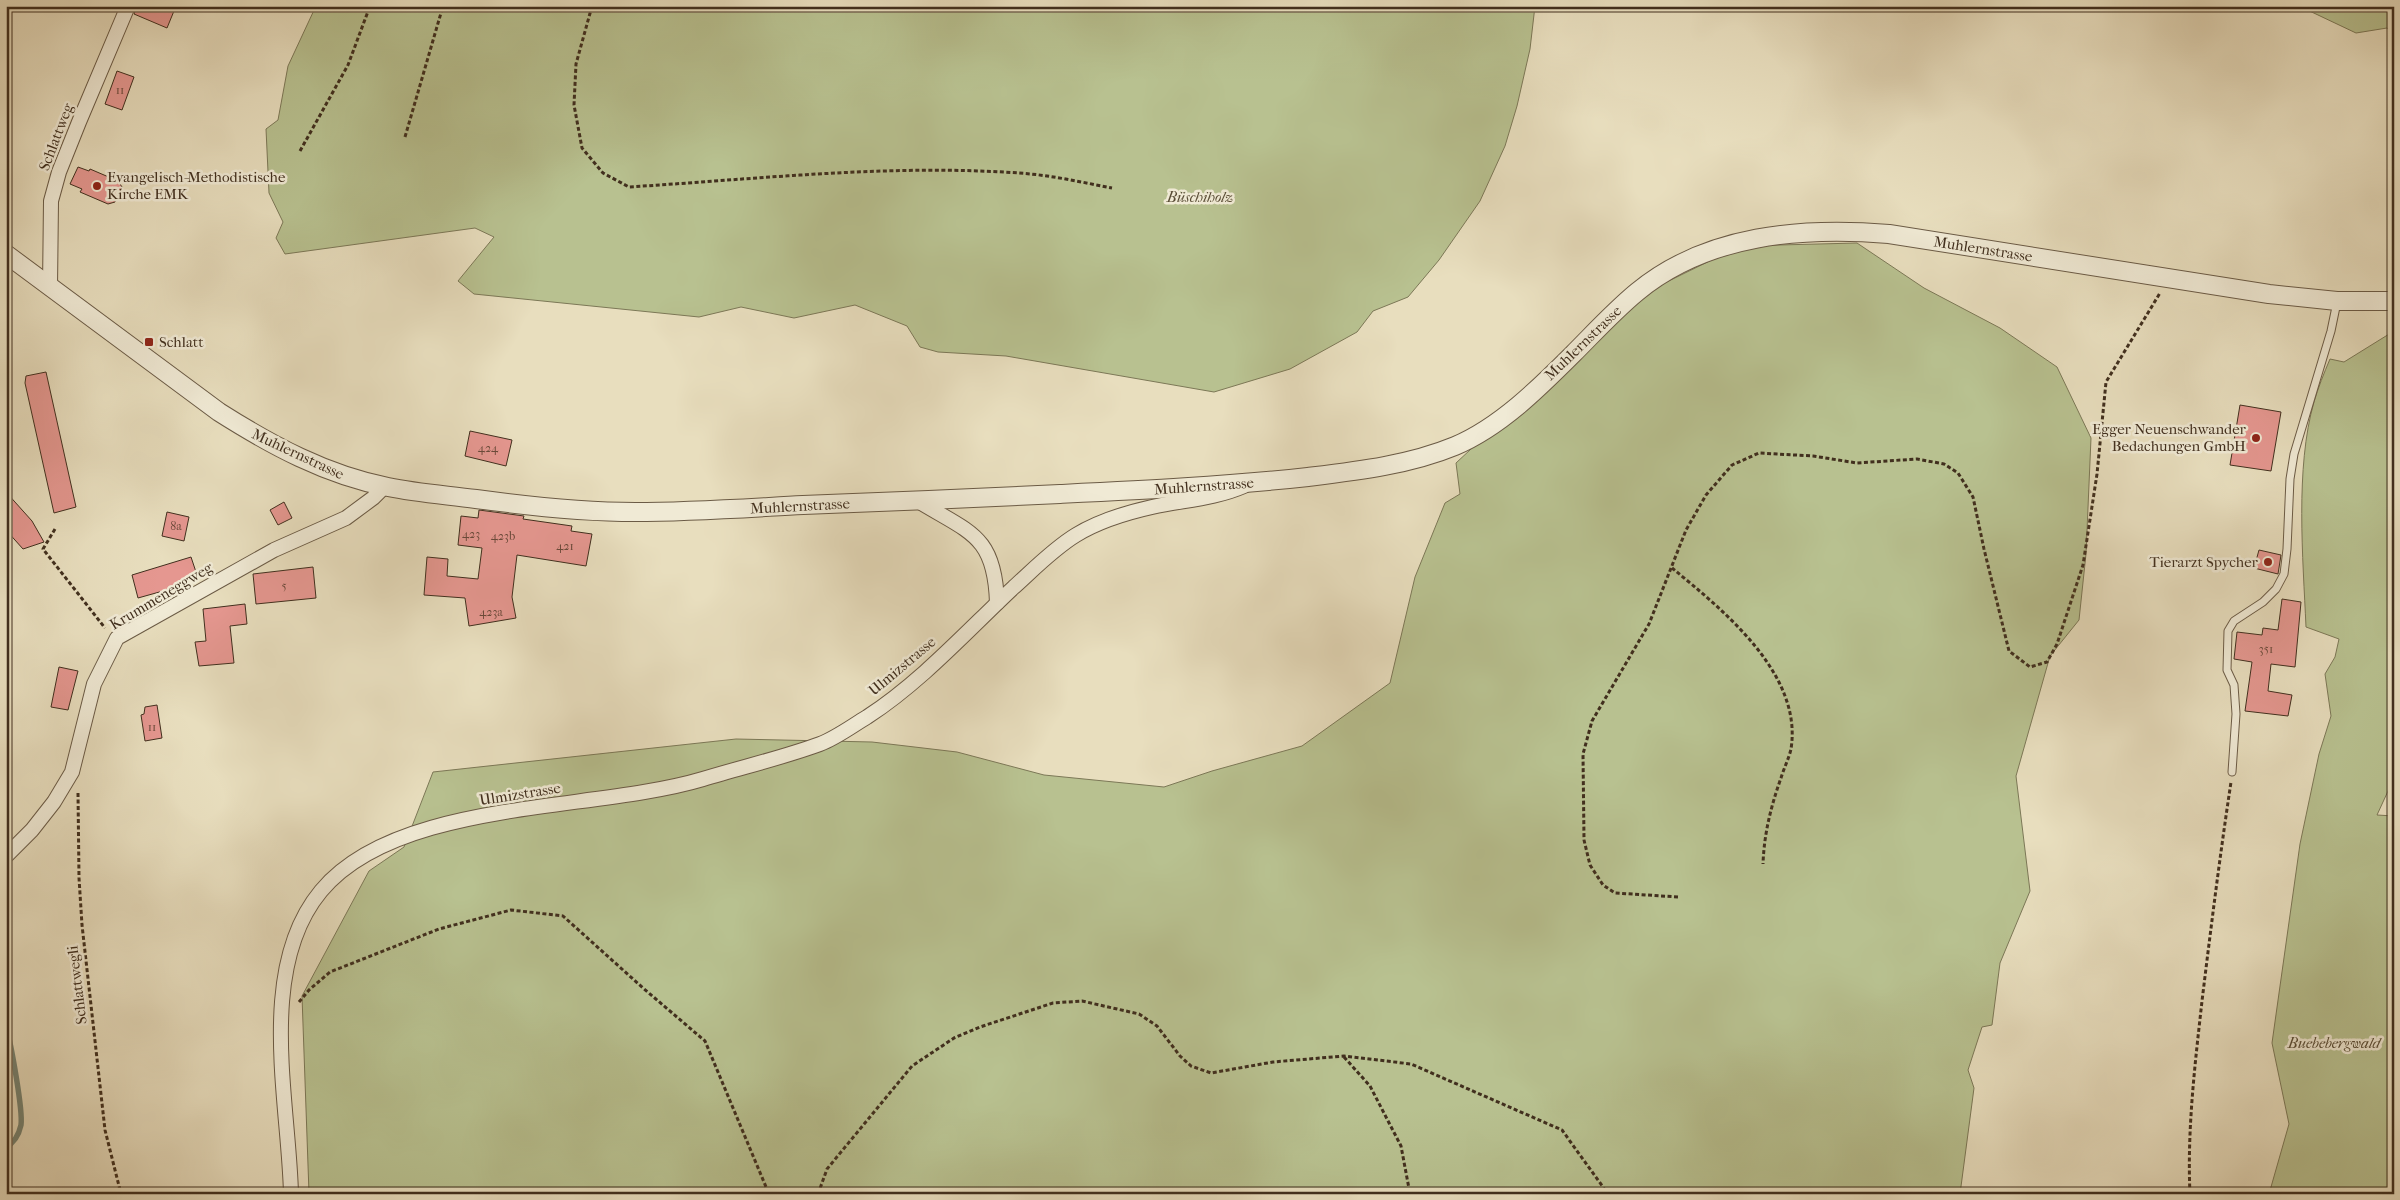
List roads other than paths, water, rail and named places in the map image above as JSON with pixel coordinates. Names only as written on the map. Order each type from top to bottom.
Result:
[{"type":"street","name":"Schlattweg","points":[[50,287],[51,201],[59,172],[128,6]]},
{"type":"street","name":"Muhlernstrasse","points":[[6,254],[181,385],[250,431],[314,464],[349,478],[384,487],[554,508],[634,512],[918,501],[1252,483],[1336,473],[1402,462],[1442,451],[1485,431],[1552,375],[1640,290],[1682,264],[1741,241],[1806,232],[1871,233],[2269,294],[2337,301],[2394,301]]},
{"type":"street","name":"Ulmizstrasse","points":[[291,1194],[283,1096],[281,1033],[290,954],[302,920],[322,890],[349,865],[364,854],[399,838],[476,817],[651,792],[823,743],[869,716],[901,690],[1044,560],[1073,537],[1102,522],[1155,506],[1188,503],[1230,492],[1252,483]]},
{"type":"street","name":"Krummeneggweg","points":[[6,856],[32,830],[54,802],[72,772],[94,684],[117,638],[274,550],[346,518],[373,498],[384,487]]},
{"type":"street","points":[[918,501],[972,533],[984,546],[992,560],[996,577],[997,603]]},
{"type":"lane","points":[[2232,772],[2236,714],[2234,685],[2227,670],[2228,631],[2234,621],[2263,602],[2276,589],[2284,574],[2290,479],[2294,454],[2331,330],[2337,301]]},
{"type":"waterway","points":[[6,14],[9,6]]},
{"type":"waterway","points":[[6,1027],[16,1076],[21,1117],[21,1125],[17,1135],[14,1141],[6,1147]]},
{"type":"place","name":"Evangelisch-Methodistische Kirche EMK","points":[[97,186]]},
{"type":"place","name":"Schlatt","points":[[149,342]]},
{"type":"place","name":"Egger Neuenschwander Bedachungen GmbH","points":[[2256,438]]},
{"type":"place","name":"Tierarzt Spycher","points":[[2268,562]]},
{"type":"park label","name":"Büschiholz","points":[[1200,197]]},
{"type":"park label","name":"Buebebergwald","points":[[2334,1043]]}]
